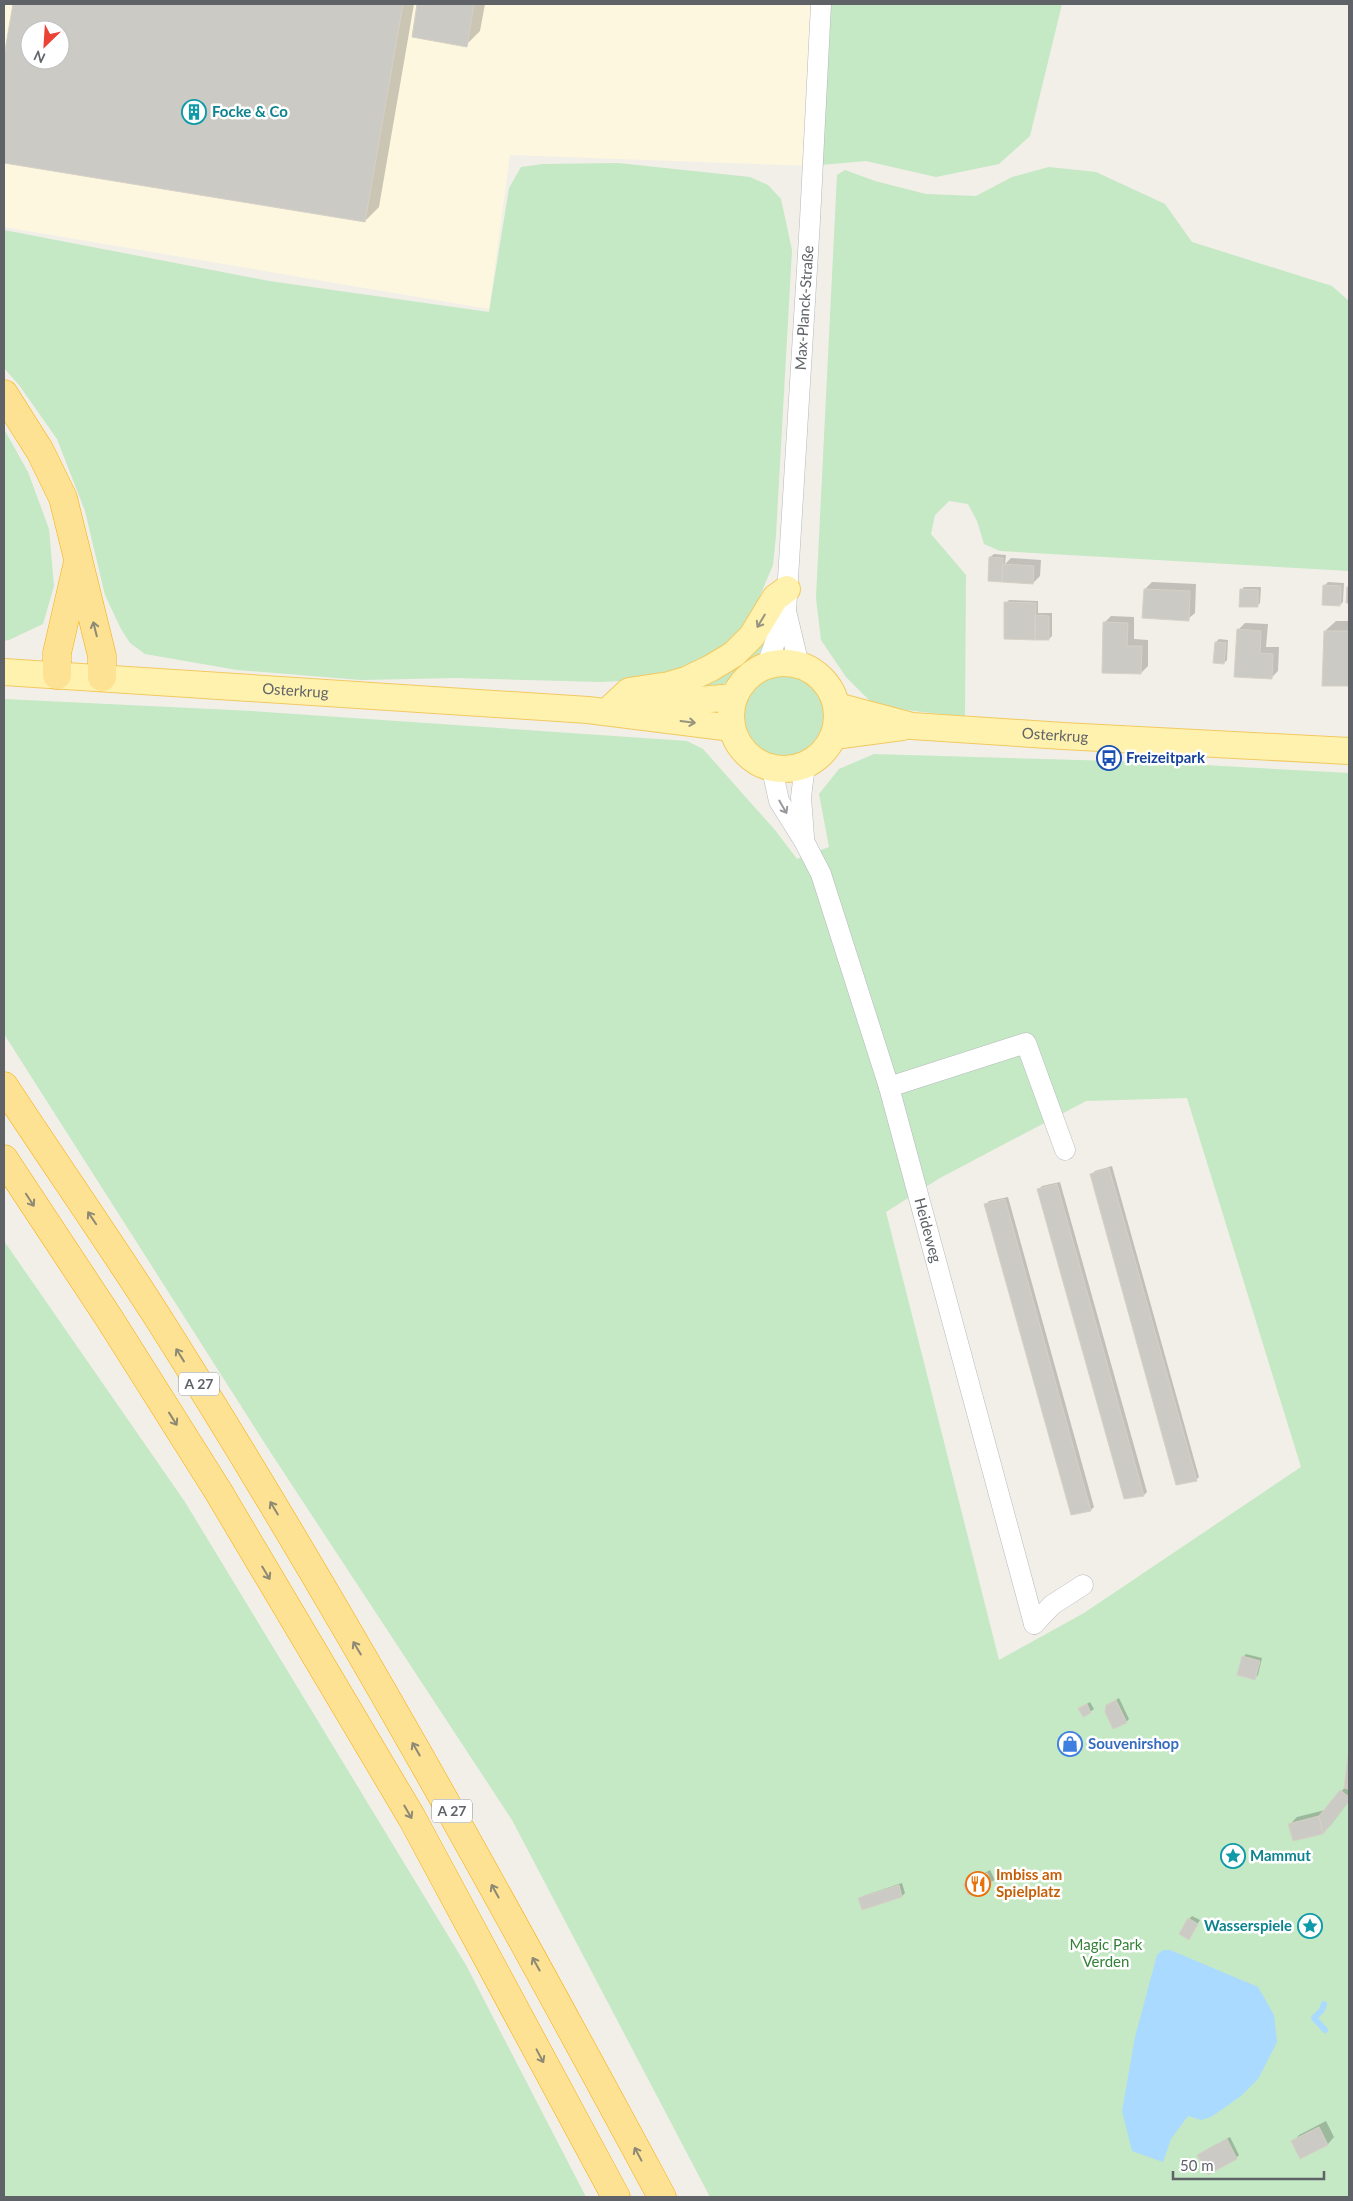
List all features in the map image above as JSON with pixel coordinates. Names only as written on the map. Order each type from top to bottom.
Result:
[{"type":"highway","points":[[4,394],[40,451],[63,498],[102,656],[102,677]]},
{"type":"highway","points":[[56,675],[57,653],[78,562]]},
{"type":"highway","name":"A 27","points":[[4,1086],[154,1312],[248,1464],[439,1789],[662,2197]]},
{"type":"highway","name":"A 27","points":[[4,1159],[223,1499],[412,1818],[616,2197]]},
{"type":"highway","points":[[4,1194],[66,1284],[97,1301]]},
{"type":"main road","points":[[600,708],[629,691],[669,686],[712,668],[734,654],[752,636],[775,598],[786,600]]},
{"type":"main road","points":[[781,662],[800,665],[822,679],[832,691],[837,706],[838,719],[834,736],[821,755],[805,765],[794,769],[772,768],[754,760],[744,752],[736,740],[730,712],[734,697],[742,683],[753,672],[766,665],[781,662]]},
{"type":"main road","name":"Osterkrug","points":[[4,672],[600,708],[732,728]]},
{"type":"main road","name":"Osterkrug","points":[[600,708],[734,697]]},
{"type":"main road","name":"Osterkrug","points":[[837,706],[912,726]]},
{"type":"main road","name":"Osterkrug","points":[[834,736],[912,726],[1349,751]]},
{"type":"street","name":"Max-Planck-Straße","points":[[766,665],[786,600],[810,220],[821,4]]},
{"type":"street","name":"Max-Planck-Straße","points":[[786,600],[800,665]]},
{"type":"street","name":"Heideweg","points":[[804,841],[800,797],[805,765]]},
{"type":"street","name":"Heideweg","points":[[772,768],[779,801],[804,841],[821,874],[889,1087],[1034,1624],[1052,1604],[1083,1585]]},
{"type":"street","points":[[889,1087],[1026,1043],[1066,1150]]},
{"type":"shaded area","points":[[4,4],[816,4],[809,166],[510,155],[489,309],[4,227]]},
{"type":"green space","points":[[826,4],[1062,4],[1030,136],[999,164],[936,177],[866,161],[820,165]]},
{"type":"green space","points":[[618,163],[750,177],[768,185],[781,199],[792,250],[776,535],[773,565],[756,605],[738,632],[717,652],[689,667],[654,679],[601,682],[457,678],[361,680],[237,670],[145,654],[130,643],[121,629],[105,595],[85,511],[57,439],[19,385],[4,368],[4,230],[269,281],[489,312],[509,188],[521,167],[543,164]]},
{"type":"green space","points":[[1049,167],[1096,172],[1165,204],[1192,242],[1332,286],[1349,301],[1349,571],[1000,551],[984,544],[977,521],[968,504],[949,501],[935,515],[931,534],[966,575],[965,717],[906,710],[872,703],[846,677],[821,640],[816,598],[837,175],[845,170],[875,181],[926,194],[976,196],[1012,177]]},
{"type":"green space","points":[[4,429],[28,472],[49,529],[54,586],[43,624],[4,641]]},
{"type":"green space","points":[[770,629],[758,657],[717,689],[685,690]]},
{"type":"green space","points":[[784,674],[800,677],[814,686],[823,700],[826,716],[823,732],[814,746],[800,755],[784,758],[768,755],[754,746],[745,732],[742,716],[745,700],[754,686],[768,677]]},
{"type":"green space","name":"Magic Park Verden","points":[[4,699],[252,711],[687,741],[703,749],[775,830],[797,859],[829,847],[819,794],[839,769],[874,754],[1149,762],[1349,773],[1349,2197],[710,2197],[512,1820],[269,1450],[4,1034]],"holes":[[[1187,1098],[1301,1467],[1084,1613],[999,1660],[886,1212],[940,1178],[1086,1101]]]},
{"type":"green space","points":[[4,1241],[185,1502],[466,1965],[586,2197],[4,2197]]},
{"type":"water","points":[[1163,1950],[1170,1950],[1258,1987],[1274,2015],[1277,2042],[1258,2079],[1241,2096],[1211,2117],[1201,2120],[1188,2116],[1171,2139],[1163,2162],[1132,2151],[1122,2111],[1135,2037],[1157,1955]]},
{"type":"building","name":"Focke & Co","points":[[13,4],[403,4],[365,222],[4,163],[4,56]]},
{"type":"building","points":[[417,4],[474,4],[467,47],[412,37]]},
{"type":"building","points":[[989,557],[1003,558],[1002,582],[988,581]]},
{"type":"building","points":[[1003,564],[1034,566],[1033,584],[1002,582]]},
{"type":"building","points":[[1323,585],[1341,586],[1340,606],[1322,605]]},
{"type":"building","points":[[1347,587],[1349,587],[1349,603],[1346,603]]},
{"type":"building","points":[[1144,589],[1190,591],[1189,621],[1142,618]]},
{"type":"building","points":[[1240,589],[1258,590],[1258,607],[1239,607]]},
{"type":"building","points":[[1004,602],[1036,603],[1035,640],[1004,639]]},
{"type":"building","points":[[1035,615],[1049,616],[1049,640],[1035,640]]},
{"type":"building","points":[[1103,622],[1128,623],[1127,646],[1142,646],[1141,674],[1102,673]]},
{"type":"building","points":[[1237,629],[1261,631],[1260,653],[1273,654],[1272,679],[1234,677]]},
{"type":"building","points":[[1324,631],[1349,631],[1349,686],[1322,686]]},
{"type":"building","points":[[1215,642],[1226,643],[1224,664],[1213,663]]},
{"type":"building","points":[[1109,1168],[1197,1481],[1176,1485],[1090,1174]]},
{"type":"building","points":[[1057,1184],[1144,1496],[1124,1499],[1037,1189]]},
{"type":"building","points":[[1005,1199],[1091,1511],[1071,1515],[984,1204]]},
{"type":"building","points":[[1242,1656],[1260,1661],[1255,1680],[1237,1675]]},
{"type":"building","points":[[1116,1700],[1127,1723],[1113,1729],[1105,1712],[1106,1705]]},
{"type":"building","points":[[1087,1704],[1091,1713],[1083,1717],[1078,1708]]},
{"type":"building","points":[[1349,1749],[1349,1789],[1344,1788]]},
{"type":"building","points":[[1340,1790],[1349,1797],[1349,1800],[1323,1834],[1319,1816]]},
{"type":"building","points":[[1319,1816],[1323,1834],[1293,1841],[1288,1824]]},
{"type":"building","name":"Imbiss am Spielplatz","points":[[987,1873],[992,1884],[968,1895],[963,1884]]},
{"type":"building","points":[[899,1885],[902,1897],[862,1910],[858,1898]]},
{"type":"building","points":[[1188,1918],[1198,1924],[1189,1940],[1179,1934]]},
{"type":"building","points":[[1319,2127],[1328,2145],[1300,2159],[1291,2141]]},
{"type":"building","points":[[1227,2139],[1237,2159],[1208,2175],[1197,2155]]},
{"type":"waterway","points":[[1324,2004],[1322,2010],[1314,2018],[1325,2030]]},
{"type":"place","name":"Focke & Co","points":[[194,112]]},
{"type":"place","name":"Freizeitpark","points":[[1109,758]]},
{"type":"place","name":"Souvenirshop","points":[[1070,1744]]},
{"type":"place","name":"Mammut","points":[[1233,1856]]},
{"type":"place","name":"Imbiss am Spielplatz","points":[[978,1884]]},
{"type":"place","name":"Wasserspiele","points":[[1310,1926]]}]
